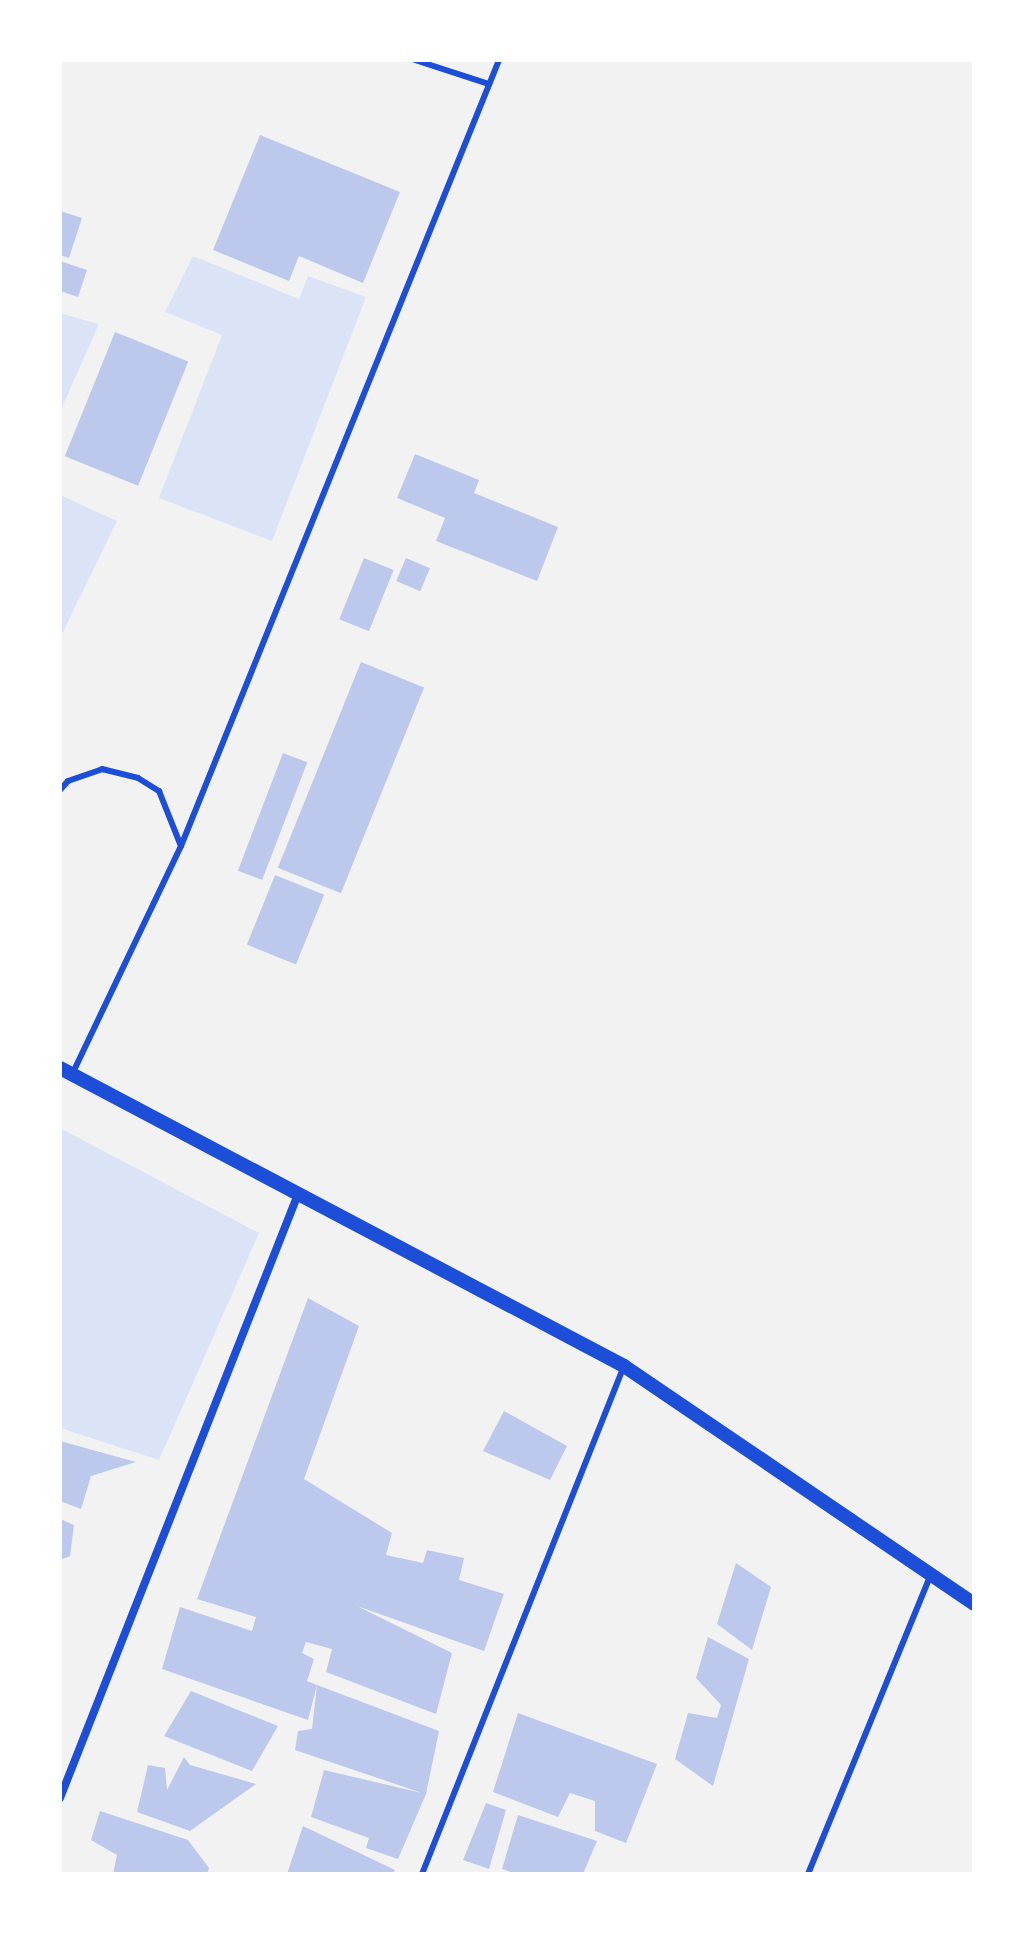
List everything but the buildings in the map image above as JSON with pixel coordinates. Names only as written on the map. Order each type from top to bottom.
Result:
[{"type":"street","points":[[66,1071],[624,1366],[930,1577],[974,1604]]},
{"type":"street","points":[[60,1798],[298,1194]]},
{"type":"lane","points":[[415,60],[489,84]]},
{"type":"lane","points":[[66,1071],[181,846],[499,60]]},
{"type":"lane","points":[[60,790],[68,781],[102,769],[138,778],[159,791],[181,846]]},
{"type":"lane","points":[[422,1874],[624,1366]]},
{"type":"lane","points":[[808,1874],[930,1577]]},
{"type":"shaded area","points":[[193,256],[299,299],[308,276],[366,297],[272,541],[159,498],[222,335],[165,312]]},
{"type":"shaded area","points":[[60,313],[99,324],[60,412]]},
{"type":"shaded area","points":[[60,495],[117,521],[60,638]]},
{"type":"shaded area","points":[[60,1128],[259,1233],[159,1460],[60,1428]]}]
